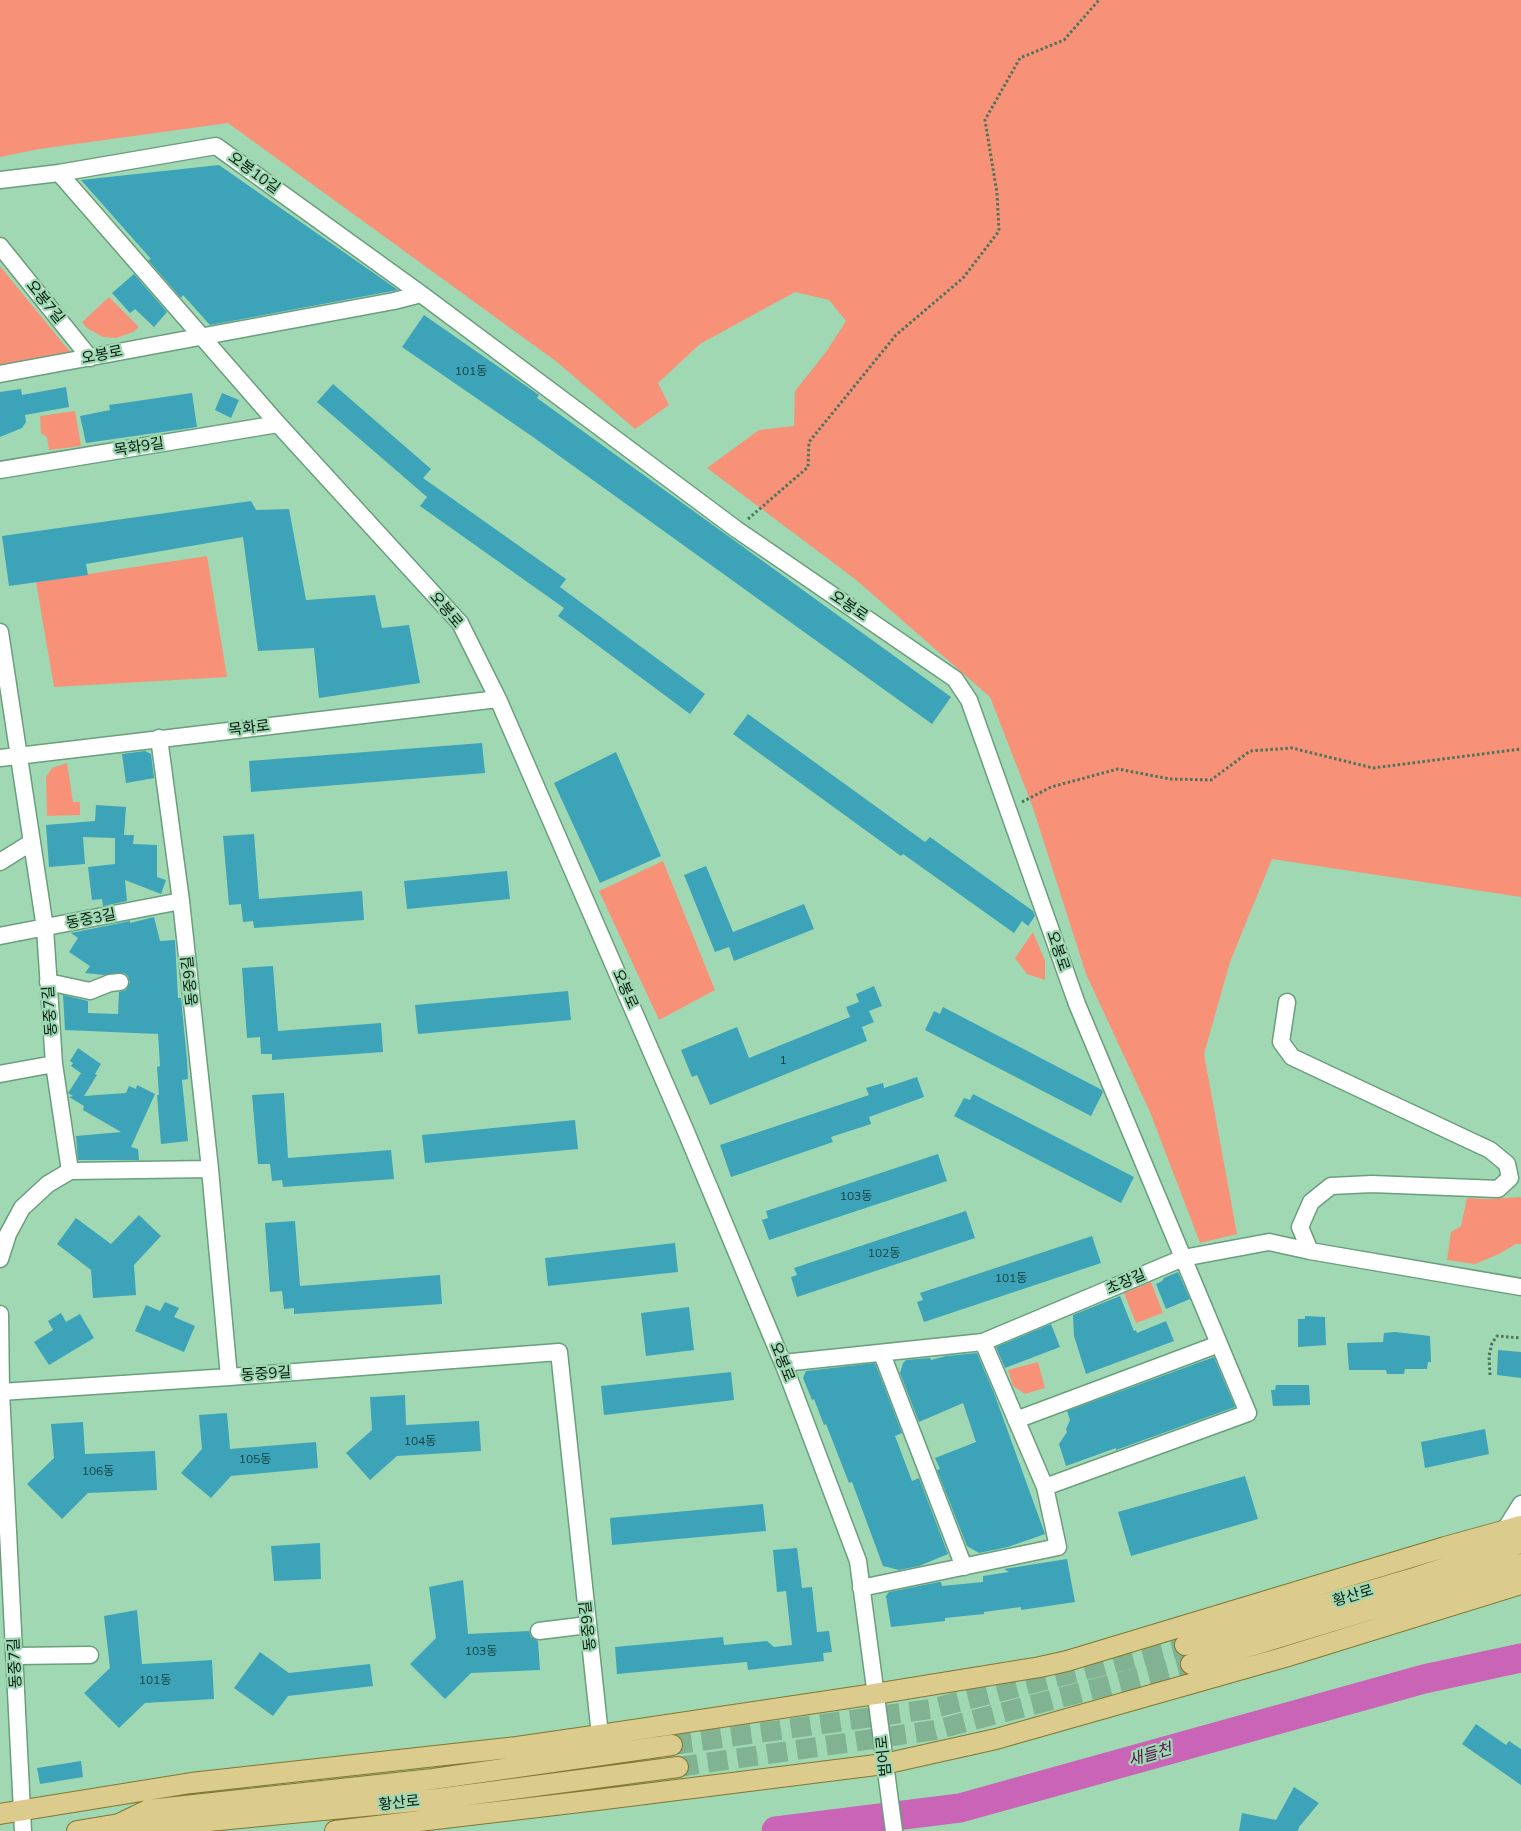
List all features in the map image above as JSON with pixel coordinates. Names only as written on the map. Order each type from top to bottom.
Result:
[{"type":"main road","points":[[0,1814],[191,1784],[517,1747],[875,1694],[1040,1667],[1067,1661],[1512,1528]]},
{"type":"main road","name":"황산로","points":[[1185,1645],[1407,1580],[1521,1543]]},
{"type":"main road","name":"황산로","points":[[1191,1664],[1521,1564]]},
{"type":"main road","points":[[336,1831],[884,1764],[1024,1731],[1285,1657],[1521,1584]]},
{"type":"main road","name":"황산로","points":[[119,1824],[148,1810],[434,1779],[672,1745]]},
{"type":"main road","name":"황산로","points":[[77,1831],[119,1824],[147,1827],[427,1800],[678,1767]]},
{"type":"street","name":"오봉10길","points":[[0,180],[59,173],[216,146],[421,294]]},
{"type":"street","points":[[59,173],[203,336]]},
{"type":"street","name":"오봉7길","points":[[0,246],[90,358]]},
{"type":"street","name":"오봉로","points":[[0,374],[421,294],[736,529],[955,679],[969,700],[1076,1004],[1183,1258]]},
{"type":"street","name":"오봉로","points":[[203,336],[278,424],[460,623],[498,699],[652,1051],[783,1363],[858,1560],[880,1728]]},
{"type":"street","name":"목화9길","points":[[0,470],[278,424]]},
{"type":"street","points":[[0,632],[2,659],[19,754]]},
{"type":"street","name":"목화로","points":[[0,758],[19,754],[498,699]]},
{"type":"street","name":"동중9길","points":[[159,738],[181,901],[210,1169],[228,1377],[559,1352],[600,1735]]},
{"type":"street","name":"동중7길","points":[[19,754],[45,928],[54,1064],[70,1171]]},
{"type":"street","points":[[0,862],[32,842]]},
{"type":"street","name":"동중3길","points":[[0,936],[181,901]]},
{"type":"street","points":[[48,982],[90,992],[110,983],[120,982]]},
{"type":"street","points":[[1287,1002],[1281,1042],[1292,1057],[1490,1150],[1508,1164],[1510,1178],[1498,1189],[1372,1184],[1331,1186],[1311,1202],[1300,1227],[1310,1251]]},
{"type":"street","points":[[0,1074],[54,1064]]},
{"type":"street","points":[[0,1259],[3,1240],[22,1208],[48,1184],[70,1171],[210,1169]]},
{"type":"street","name":"초장길","points":[[783,1363],[983,1342],[1183,1258],[1269,1242],[1310,1251],[1521,1287]]},
{"type":"street","points":[[1045,1487],[1248,1413],[1183,1258]]},
{"type":"street","name":"동중7길","points":[[0,1314],[2,1446],[23,1831]]},
{"type":"street","points":[[861,1588],[1058,1548],[1045,1487],[983,1342]]},
{"type":"street","points":[[1016,1420],[1219,1344]]},
{"type":"street","points":[[882,1354],[964,1567]]},
{"type":"street","points":[[1,1401],[228,1377]]},
{"type":"street","points":[[1512,1528],[1521,1504]]},
{"type":"street","points":[[539,1631],[588,1625]]},
{"type":"street","points":[[14,1656],[90,1655]]},
{"type":"street","name":"범어로","points":[[880,1728],[894,1831]]},
{"type":"path","points":[[736,529],[808,467],[809,442],[815,434],[896,335],[963,278],[999,231],[997,193],[985,120],[1020,58],[1064,40],[1099,0]]},
{"type":"path","points":[[1008,809],[1052,787],[1118,770],[1170,779],[1211,780],[1250,751],[1292,748],[1373,768],[1521,750]]},
{"type":"path","points":[[1490,1376],[1489,1356],[1492,1343],[1497,1336],[1521,1338]]},
{"type":"shaded area","points":[[0,0],[1521,0],[1521,897],[1272,859],[1230,962],[1204,1054],[1237,1234],[1200,1243],[1150,1112],[1086,974],[1033,808],[990,697],[855,579],[707,468],[759,430],[794,426],[795,391],[826,352],[846,321],[829,300],[795,292],[700,344],[658,383],[669,405],[635,429],[557,362],[228,123],[39,149],[0,157]]},
{"type":"shaded area","points":[[0,266],[71,353],[0,365]]},
{"type":"shaded area","points":[[109,297],[139,327],[133,332],[116,338],[103,337],[87,328],[82,322]]},
{"type":"shaded area","points":[[75,411],[81,446],[49,450],[47,437],[41,433],[40,416]]},
{"type":"shaded area","points":[[207,556],[227,677],[54,687],[36,582]]},
{"type":"shaded area","points":[[67,763],[73,802],[80,802],[80,815],[47,816],[46,777],[52,768]]},
{"type":"shaded area","points":[[663,861],[715,990],[659,1020],[599,891]]},
{"type":"shaded area","points":[[1033,932],[1045,961],[1045,980],[1027,974],[1015,958]]},
{"type":"shaded area","points":[[1521,1197],[1521,1244],[1516,1244],[1499,1254],[1475,1264],[1447,1260],[1451,1232],[1461,1226],[1467,1198]]},
{"type":"shaded area","points":[[1151,1282],[1163,1313],[1136,1323],[1124,1293]]},
{"type":"shaded area","points":[[1038,1362],[1045,1388],[1025,1394],[1013,1386],[1008,1370]]},
{"type":"building","points":[[219,165],[398,290],[210,325],[183,295],[181,298],[148,260],[151,259],[81,180]]},
{"type":"building","points":[[134,274],[167,312],[154,327],[135,309],[130,313],[112,293]]},
{"type":"building","points":[[424,315],[539,395],[537,398],[951,697],[932,724],[533,437],[402,347]]},
{"type":"building","points":[[333,384],[431,469],[423,478],[566,579],[560,587],[705,694],[690,714],[558,616],[564,608],[420,506],[427,497],[317,402]]},
{"type":"building","points":[[66,387],[69,407],[25,415],[26,422],[22,428],[0,437],[0,392],[21,389],[22,395]]},
{"type":"building","points":[[192,393],[197,427],[86,443],[80,416],[110,410],[109,405]]},
{"type":"building","points":[[222,393],[239,400],[231,418],[215,410]]},
{"type":"building","points":[[251,501],[256,510],[289,509],[306,600],[375,595],[382,628],[409,625],[420,683],[319,698],[314,648],[258,651],[243,537],[86,564],[88,575],[9,586],[2,536]]},
{"type":"building","points":[[748,714],[925,842],[930,837],[1033,911],[1035,916],[1028,926],[1022,921],[1014,933],[903,854],[901,856],[733,734]]},
{"type":"building","points":[[482,743],[485,773],[251,792],[249,761]]},
{"type":"building","points":[[145,751],[151,754],[154,778],[126,783],[122,754]]},
{"type":"building","points":[[616,752],[661,856],[600,883],[554,783]]},
{"type":"building","points":[[96,805],[126,807],[124,835],[134,835],[133,844],[157,845],[157,877],[166,880],[161,894],[125,880],[127,901],[103,906],[102,899],[92,900],[88,867],[115,864],[115,838],[83,837],[85,864],[49,867],[46,825],[95,821]]},
{"type":"building","points":[[254,834],[259,899],[362,891],[364,920],[254,928],[253,921],[243,922],[241,904],[229,905],[223,836]]},
{"type":"building","points":[[706,866],[733,932],[804,904],[814,929],[734,961],[729,947],[715,952],[684,875]]},
{"type":"building","points":[[507,871],[510,899],[407,909],[404,881]]},
{"type":"building","points":[[154,917],[160,941],[175,940],[178,998],[181,998],[188,1079],[182,1080],[188,1141],[161,1144],[157,1095],[159,1095],[157,1067],[160,1066],[158,1034],[65,1030],[63,995],[88,1001],[88,1013],[118,1014],[119,992],[126,990],[130,982],[128,976],[124,973],[104,975],[85,973],[90,966],[69,952],[78,938],[71,933]]},
{"type":"building","points":[[273,966],[278,1031],[381,1023],[383,1052],[272,1060],[272,1054],[261,1054],[260,1037],[247,1038],[242,968]]},
{"type":"building","points":[[874,986],[882,1006],[869,1011],[874,1022],[862,1027],[867,1041],[710,1105],[697,1075],[692,1077],[681,1050],[737,1027],[749,1058],[850,1017],[846,1007],[859,1002],[856,994]]},
{"type":"building","points":[[568,991],[571,1020],[418,1034],[415,1005]]},
{"type":"building","points":[[943,1007],[1102,1090],[1103,1092],[1091,1116],[925,1030],[934,1011],[940,1014]]},
{"type":"building","points":[[78,1048],[101,1064],[95,1074],[97,1075],[84,1096],[126,1093],[129,1086],[136,1089],[137,1085],[155,1094],[131,1147],[138,1149],[139,1160],[78,1160],[76,1136],[121,1132],[83,1110],[84,1106],[69,1097],[73,1096],[68,1093],[81,1073],[71,1066],[73,1063],[70,1061]]},
{"type":"building","points":[[917,1077],[924,1097],[869,1117],[871,1124],[831,1137],[833,1142],[731,1177],[720,1145],[869,1095],[866,1088],[883,1083],[884,1088]]},
{"type":"building","points":[[284,1093],[288,1158],[391,1150],[394,1179],[283,1187],[282,1180],[272,1181],[270,1164],[258,1164],[252,1095]]},
{"type":"building","points":[[973,1094],[1134,1177],[1121,1203],[954,1116],[964,1098],[970,1100]]},
{"type":"building","points":[[575,1120],[578,1149],[425,1163],[422,1135]]},
{"type":"building","points":[[938,1154],[947,1181],[769,1240],[762,1220],[768,1218],[766,1211]]},
{"type":"building","points":[[966,1211],[975,1238],[797,1297],[791,1277],[797,1275],[794,1268]]},
{"type":"building","points":[[139,1215],[161,1236],[134,1265],[136,1295],[93,1298],[91,1270],[57,1244],[76,1218],[111,1244]]},
{"type":"building","points":[[295,1221],[300,1286],[440,1275],[442,1304],[294,1314],[294,1308],[284,1309],[282,1291],[270,1292],[265,1223]]},
{"type":"building","points":[[1092,1236],[1101,1263],[924,1322],[917,1302],[923,1300],[920,1293]]},
{"type":"building","points":[[675,1243],[678,1272],[548,1286],[545,1258]]},
{"type":"building","points":[[1178,1272],[1190,1299],[1166,1309],[1156,1284]]},
{"type":"building","points":[[1120,1296],[1134,1331],[1136,1330],[1137,1333],[1166,1321],[1174,1341],[1086,1374],[1074,1336],[1073,1315]]},
{"type":"building","points":[[165,1302],[179,1308],[174,1317],[195,1326],[184,1352],[135,1331],[146,1305],[160,1311]]},
{"type":"building","points":[[689,1307],[694,1350],[646,1356],[641,1313]]},
{"type":"building","points":[[61,1313],[66,1322],[80,1314],[94,1338],[49,1365],[34,1342],[53,1330],[48,1321]]},
{"type":"building","points":[[1305,1316],[1325,1317],[1326,1345],[1298,1347],[1298,1319],[1305,1319]]},
{"type":"building","points":[[1051,1324],[1060,1347],[1005,1368],[996,1347]]},
{"type":"building","points":[[1395,1332],[1430,1336],[1431,1362],[1428,1362],[1427,1369],[1405,1369],[1404,1374],[1387,1374],[1386,1370],[1349,1370],[1347,1343],[1383,1342],[1384,1333]]},
{"type":"building","points":[[1498,1350],[1521,1352],[1521,1378],[1497,1375]]},
{"type":"building","points":[[977,1353],[994,1393],[1045,1534],[1008,1547],[979,1553],[967,1546],[937,1470],[940,1469],[935,1458],[976,1442],[963,1403],[919,1422],[900,1373],[906,1360],[930,1358],[931,1360],[946,1356]]},
{"type":"building","points":[[1214,1357],[1235,1407],[1066,1466],[1059,1444],[1067,1432],[1066,1429],[1070,1420],[1067,1411]]},
{"type":"building","points":[[875,1363],[902,1433],[895,1436],[912,1481],[919,1478],[948,1554],[919,1566],[899,1570],[883,1566],[852,1482],[849,1483],[826,1424],[824,1425],[803,1378],[806,1371]]},
{"type":"building","points":[[731,1372],[734,1400],[604,1415],[601,1386]]},
{"type":"building","points":[[1276,1385],[1309,1385],[1310,1405],[1273,1406],[1271,1390],[1275,1390]]},
{"type":"building","points":[[405,1395],[406,1425],[479,1421],[481,1451],[397,1456],[370,1480],[346,1453],[372,1430],[370,1397]]},
{"type":"building","points":[[227,1413],[230,1449],[316,1442],[318,1468],[231,1476],[211,1498],[181,1473],[202,1449],[199,1415]]},
{"type":"building","points":[[83,1422],[85,1454],[155,1451],[157,1490],[88,1493],[62,1519],[27,1484],[54,1458],[51,1424]]},
{"type":"building","points":[[1485,1429],[1489,1454],[1425,1468],[1421,1442]]},
{"type":"building","points":[[1245,1476],[1258,1519],[1131,1556],[1118,1512]]},
{"type":"building","points":[[763,1504],[766,1531],[612,1545],[610,1518]]},
{"type":"building","points":[[320,1543],[321,1579],[274,1581],[271,1546]]},
{"type":"building","points":[[797,1548],[802,1588],[812,1587],[817,1632],[829,1631],[832,1652],[823,1653],[824,1661],[748,1670],[747,1662],[617,1674],[615,1647],[723,1637],[724,1645],[767,1641],[774,1647],[792,1645],[786,1591],[777,1592],[773,1550]]},
{"type":"building","points":[[1067,1559],[1075,1602],[1021,1610],[1021,1607],[984,1612],[984,1614],[945,1618],[945,1621],[891,1627],[886,1596],[889,1592],[939,1582],[941,1582],[942,1586],[983,1582],[983,1576],[1009,1572],[1004,1569]]},
{"type":"building","points":[[463,1580],[468,1634],[529,1631],[531,1637],[538,1641],[540,1670],[471,1673],[445,1699],[410,1664],[436,1638],[429,1587]]},
{"type":"building","points":[[137,1610],[142,1664],[212,1660],[214,1699],[145,1703],[119,1728],[84,1693],[110,1668],[104,1616]]},
{"type":"building","points":[[260,1652],[289,1673],[370,1664],[373,1686],[288,1696],[273,1716],[234,1688]]},
{"type":"building","points":[[1476,1724],[1506,1745],[1509,1741],[1521,1749],[1521,1785],[1462,1744]]},
{"type":"building","points":[[81,1761],[83,1777],[40,1784],[37,1768]]},
{"type":"building","points":[[1294,1787],[1319,1803],[1299,1827],[1298,1831],[1239,1831],[1242,1813],[1276,1820]]},
{"type":"waterway","name":"새들천","points":[[776,1831],[960,1808],[1424,1679],[1521,1658]]},
{"type":"tunnel","points":[[672,1745],[930,1709],[1185,1645]]},
{"type":"tunnel","points":[[678,1767],[935,1730],[1191,1664]]}]
